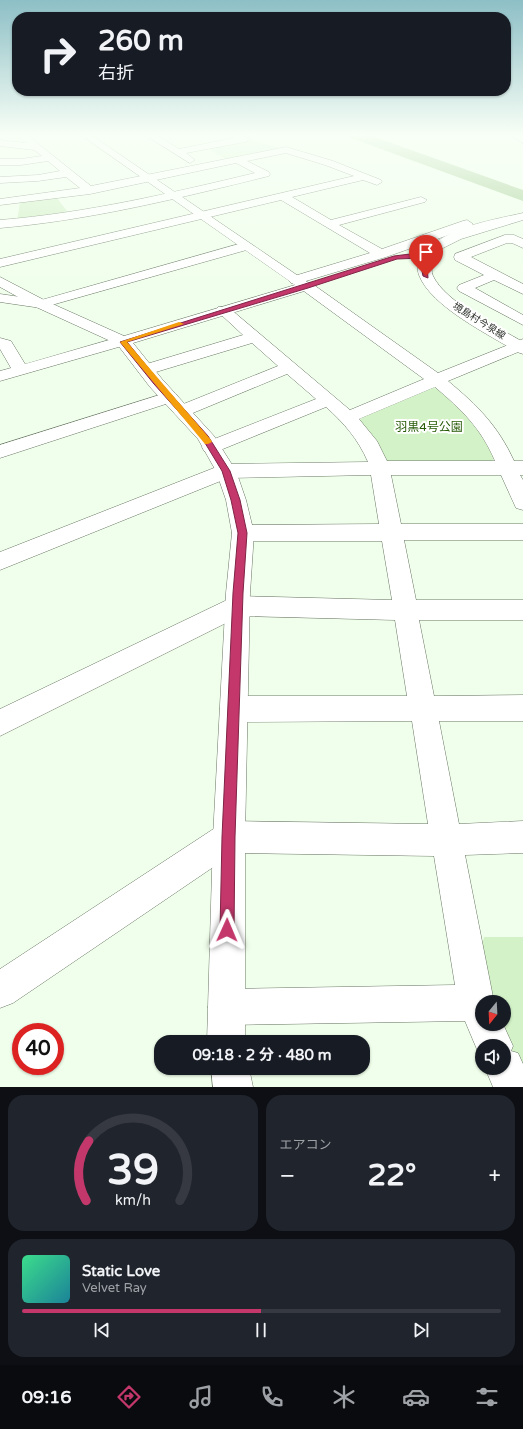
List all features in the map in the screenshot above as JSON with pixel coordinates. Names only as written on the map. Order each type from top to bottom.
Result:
[{"type":"street","points":[[85,186],[90,190]]},
{"type":"street","points":[[113,186],[6,202],[2,227],[81,215],[216,186]]},
{"type":"street","points":[[158,186],[301,283],[438,381],[463,402],[479,418],[516,468],[523,503]]},
{"type":"street","points":[[5,258],[326,186]]},
{"type":"street","points":[[282,196],[381,254]]},
{"type":"street","points":[[329,224],[420,200]]},
{"type":"street","points":[[301,283],[396,257],[410,255],[426,257],[434,249],[445,242],[523,216]]},
{"type":"street","points":[[0,376],[123,342],[223,310],[466,224]]},
{"type":"street","points":[[523,244],[514,240],[505,239],[460,257],[523,290]]},
{"type":"street","points":[[0,298],[41,304],[246,246]]},
{"type":"street","name":"境島村今泉線","points":[[426,257],[425,272],[433,288],[462,311],[522,346]]},
{"type":"street","points":[[496,275],[464,288],[523,321]]},
{"type":"street","points":[[0,281],[41,304],[92,326],[123,342],[175,404],[205,436],[226,471],[236,500],[243,533],[238,606],[229,837],[226,1035]]},
{"type":"street","points":[[223,310],[348,417],[370,445],[380,468],[446,840],[477,995]]},
{"type":"street","points":[[146,370],[254,337]]},
{"type":"street","points":[[0,343],[5,344],[21,370]]},
{"type":"street","points":[[348,417],[522,346]]},
{"type":"street","points":[[0,452],[175,404],[289,367]]},
{"type":"street","points":[[211,447],[328,400]]},
{"type":"street","points":[[0,561],[226,471],[380,468],[516,468]]},
{"type":"street","points":[[243,533],[523,532]]},
{"type":"street","points":[[0,724],[238,606],[406,610],[523,610]]},
{"type":"street","points":[[234,709],[523,708]]},
{"type":"street","points":[[0,990],[182,870],[229,837],[446,840],[523,837]]},
{"type":"street","points":[[226,1007],[475,1015]]},
{"type":"street","points":[[231,1075],[233,1087]]},
{"type":"street","points":[[508,1075],[514,1087]]},
{"type":"green space","points":[[57,198],[70,215],[17,221],[20,202]]},
{"type":"green space","name":"羽黒4号公園","points":[[430,387],[442,390],[475,423],[495,456],[491,463],[388,463],[382,458],[359,422],[363,415]]},
{"type":"green space","points":[[484,937],[523,937],[523,1072],[511,1048],[511,1039],[506,1039],[502,1031],[511,1031],[511,995],[493,995],[482,945]]},
{"type":"waterway","points":[[495,186],[523,196]]},
{"type":"slow traffic","points":[[181,324],[123,342],[156,383],[205,436],[208,442]]},
{"type":"route","points":[[227,930],[238,593],[243,533],[236,500],[226,471],[205,436],[156,383],[123,342],[396,257],[410,255],[426,257],[424,266],[426,276]]}]
